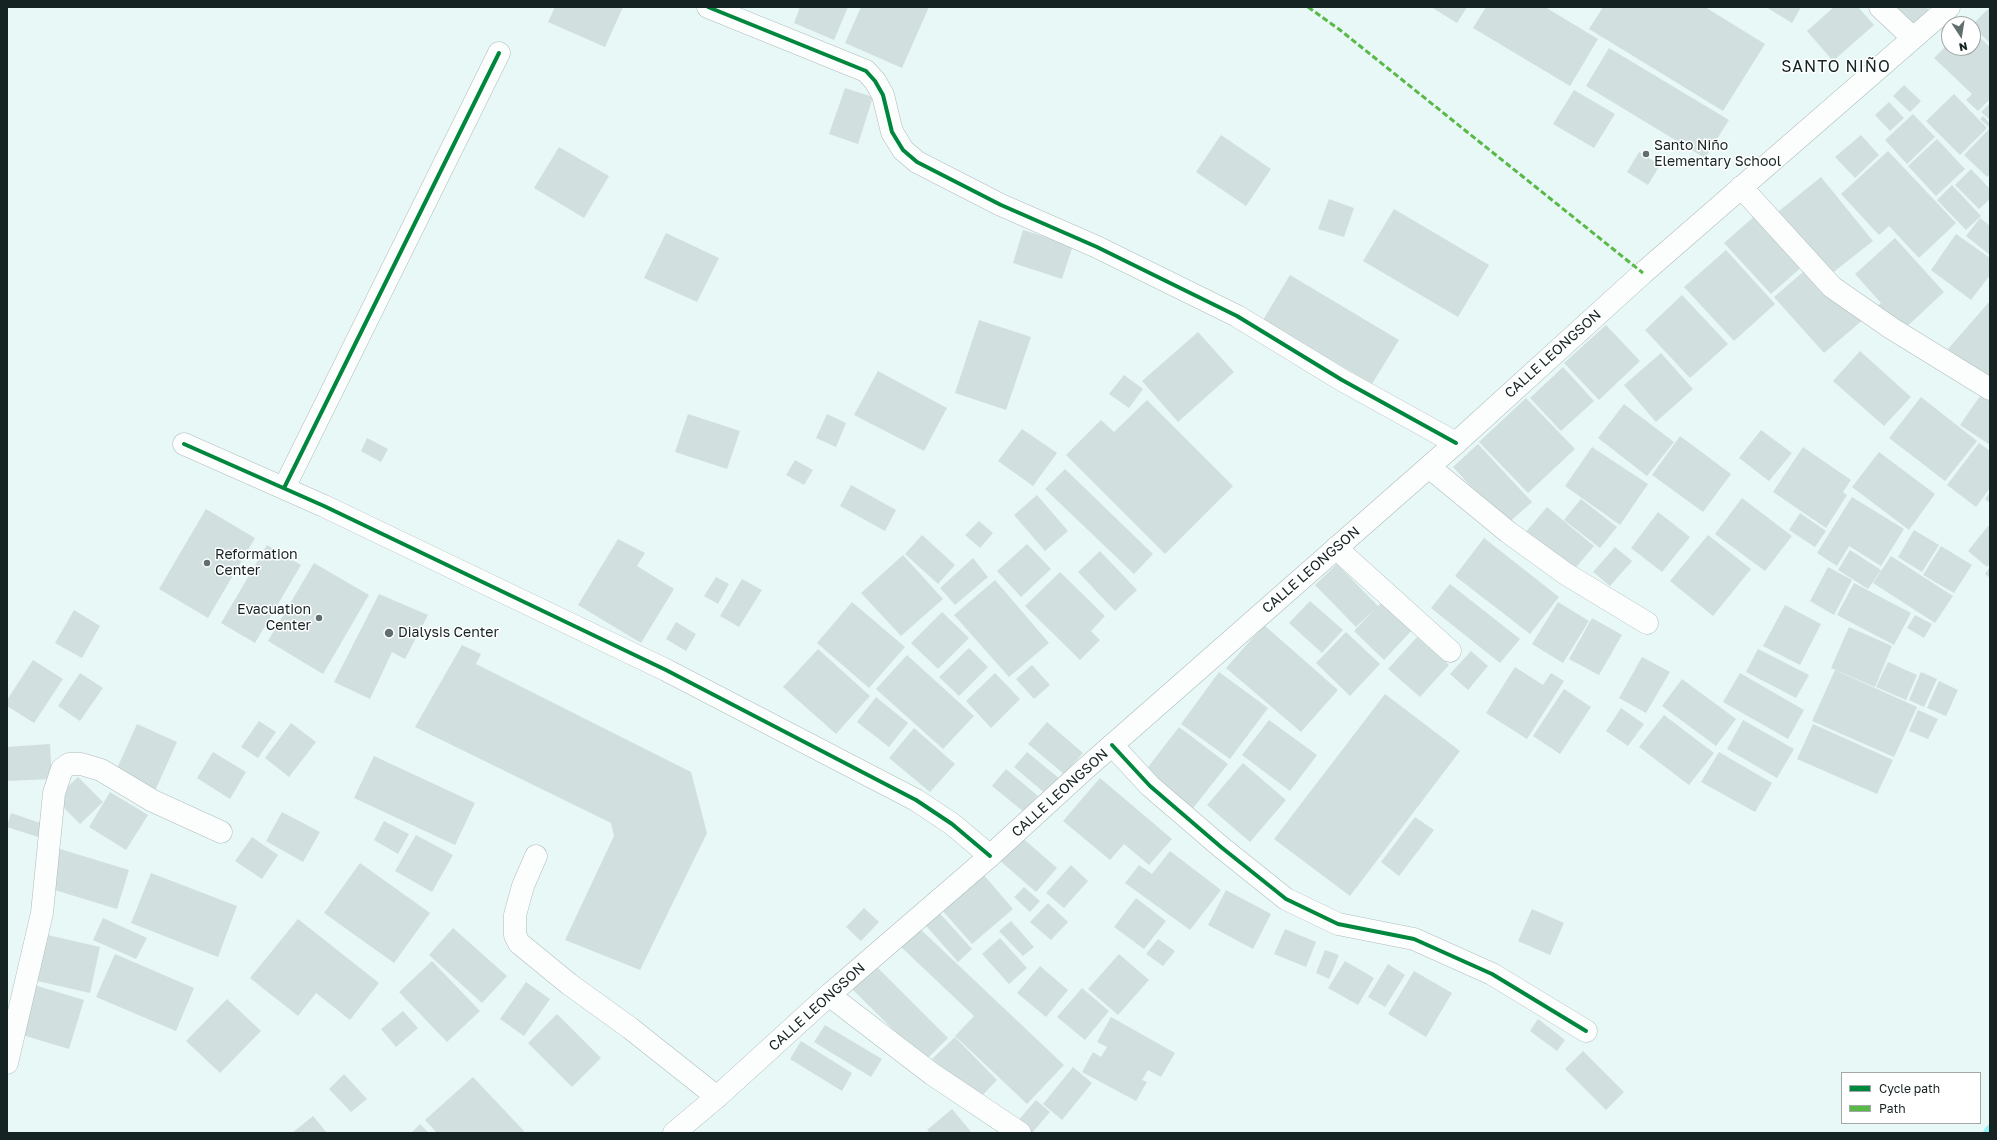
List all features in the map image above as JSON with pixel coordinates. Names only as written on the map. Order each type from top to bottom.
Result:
[{"type":"street","points":[[708,7],[866,71],[875,81],[883,95],[892,132],[902,150],[917,162],[1001,205],[1097,247],[1237,316],[1342,380],[1456,443]]},
{"type":"street","points":[[1880,7],[1913,38]]},
{"type":"street","name":"CALLE LEONGSON","points":[[674,1133],[717,1097],[829,995],[990,856],[1112,745],[1429,467],[1643,273],[1948,7]]},
{"type":"street","points":[[284,488],[499,52]]},
{"type":"street","points":[[1741,187],[1832,287],[1891,328],[1990,389]]},
{"type":"street","points":[[184,444],[284,488],[444,562],[666,670],[909,797],[952,824],[990,856]]},
{"type":"street","points":[[1429,467],[1521,542],[1566,574],[1647,623]]},
{"type":"street","points":[[1336,548],[1450,651]]},
{"type":"street","points":[[1112,745],[1150,786],[1221,847],[1286,899],[1338,924],[1414,939],[1492,974],[1586,1031]]},
{"type":"street","points":[[7,1063],[42,912],[54,793],[58,775],[62,769],[68,764],[81,764],[101,770],[153,801],[221,832]]},
{"type":"street","points":[[536,856],[523,886],[515,915],[515,934],[519,943],[569,984],[630,1028],[717,1097]]},
{"type":"street","points":[[829,995],[932,1074],[1020,1133]]},
{"type":"building","points":[[555,7],[623,7],[605,47],[548,22]]},
{"type":"building","points":[[800,7],[848,7],[834,40],[794,23]]},
{"type":"building","points":[[861,7],[929,7],[902,68],[845,43]]},
{"type":"building","points":[[1431,7],[1467,7],[1457,23]]},
{"type":"building","points":[[1486,7],[1545,7],[1598,39],[1570,86],[1473,28]]},
{"type":"building","points":[[1603,7],[1705,7],[1765,44],[1723,111],[1589,29]]},
{"type":"building","points":[[1766,7],[1801,7],[1792,23]]},
{"type":"building","points":[[1834,7],[1858,7],[1874,25],[1833,61],[1807,31]]},
{"type":"building","points":[[1888,7],[1926,7],[1930,11],[1909,30]]},
{"type":"building","points":[[1990,7],[1990,43],[1981,35],[1981,16]]},
{"type":"building","points":[[1981,39],[1990,47],[1990,99],[1978,111],[1966,100],[1972,94],[1934,58],[1941,51],[1941,56],[1981,56]]},
{"type":"building","points":[[1609,48],[1729,120],[1705,158],[1586,86]]},
{"type":"building","points":[[1904,85],[1921,101],[1910,112],[1893,96]]},
{"type":"building","points":[[845,88],[873,97],[858,144],[829,134]]},
{"type":"building","points":[[1574,90],[1615,114],[1594,148],[1553,124]]},
{"type":"building","points":[[1954,94],[1987,128],[1960,155],[1926,121]]},
{"type":"building","points":[[1889,102],[1904,118],[1890,131],[1875,115]]},
{"type":"building","points":[[1990,103],[1990,120],[1981,112]]},
{"type":"building","points":[[1913,114],[1935,137],[1907,164],[1885,140]]},
{"type":"building","points":[[1983,116],[1990,123],[1990,128],[1980,119]]},
{"type":"building","points":[[1990,128],[1990,174],[1987,177],[1964,155]]},
{"type":"building","points":[[1221,135],[1271,169],[1246,206],[1196,172]]},
{"type":"building","points":[[1861,135],[1879,155],[1855,178],[1835,157]]},
{"type":"building","points":[[1937,139],[1965,169],[1936,196],[1908,166]]},
{"type":"building","points":[[559,147],[609,176],[584,218],[534,188]]},
{"type":"building","points":[[1888,151],[1956,223],[1919,258],[1889,226],[1879,235],[1841,194]]},
{"type":"building","points":[[1639,152],[1660,165],[1648,185],[1627,172]]},
{"type":"building","points":[[1971,169],[1990,189],[1990,199],[1979,209],[1955,185]]},
{"type":"building","points":[[1821,177],[1873,241],[1826,278],[1774,215]]},
{"type":"building","points":[[1952,185],[1981,216],[1966,230],[1937,200]]},
{"type":"building","points":[[1329,199],[1354,208],[1344,237],[1318,229]]},
{"type":"building","points":[[1394,209],[1489,265],[1458,317],[1363,261]]},
{"type":"building","points":[[1758,213],[1804,265],[1771,294],[1724,243]]},
{"type":"building","points":[[1980,218],[1990,226],[1990,255],[1966,236]]},
{"type":"building","points":[[1023,230],[1073,245],[1062,279],[1013,263]]},
{"type":"building","points":[[666,233],[719,258],[697,302],[644,278]]},
{"type":"building","points":[[1956,234],[1990,258],[1990,275],[1971,300],[1931,270]]},
{"type":"building","points":[[1895,238],[1944,292],[1900,333],[1876,307],[1881,303],[1855,274]]},
{"type":"building","points":[[1726,250],[1775,304],[1734,341],[1684,287]]},
{"type":"building","points":[[1810,266],[1864,319],[1824,353],[1774,297]]},
{"type":"building","points":[[1290,275],[1399,340],[1372,384],[1263,320]]},
{"type":"building","points":[[1682,295],[1728,344],[1690,378],[1645,330]]},
{"type":"building","points":[[1990,301],[1990,384],[1948,349]]},
{"type":"building","points":[[979,320],[1031,337],[1006,410],[955,393]]},
{"type":"building","points":[[1606,325],[1640,361],[1599,400],[1564,363]]},
{"type":"building","points":[[1198,332],[1234,372],[1178,422],[1142,381]]},
{"type":"building","points":[[1860,351],[1911,397],[1884,426],[1833,381]]},
{"type":"building","points":[[1661,353],[1693,389],[1656,422],[1624,385]]},
{"type":"building","points":[[1563,367],[1594,401],[1561,431],[1530,398]]},
{"type":"building","points":[[878,371],[947,408],[924,451],[854,415]]},
{"type":"building","points":[[1124,375],[1143,389],[1129,408],[1109,394]]},
{"type":"building","points":[[1985,389],[1990,393],[1990,445],[1960,425]]},
{"type":"building","points":[[1921,397],[1977,441],[1945,481],[1889,438]]},
{"type":"building","points":[[1526,398],[1575,449],[1528,493],[1479,442]]},
{"type":"building","points":[[1147,400],[1233,486],[1165,554],[1066,455],[1101,420],[1114,432]]},
{"type":"building","points":[[1624,404],[1674,442],[1647,476],[1598,438]]},
{"type":"building","points":[[688,414],[740,431],[727,469],[675,452]]},
{"type":"building","points":[[827,414],[846,423],[836,447],[816,438]]},
{"type":"building","points":[[1022,429],[1057,453],[1033,486],[998,461]]},
{"type":"building","points":[[1761,430],[1792,453],[1769,481],[1739,458]]},
{"type":"building","points":[[1680,436],[1731,474],[1703,512],[1652,475]]},
{"type":"building","points":[[367,438],[388,449],[381,462],[361,451]]},
{"type":"building","points":[[1979,443],[1990,451],[1990,488],[1976,507],[1947,485]]},
{"type":"building","points":[[1478,444],[1532,502],[1506,525],[1453,467]]},
{"type":"building","points":[[1592,447],[1648,484],[1620,525],[1565,486]]},
{"type":"building","points":[[1803,447],[1851,480],[1843,492],[1847,495],[1826,528],[1773,492]]},
{"type":"building","points":[[1879,452],[1935,494],[1909,530],[1852,487]]},
{"type":"building","points":[[795,460],[813,470],[804,485],[786,475]]},
{"type":"building","points":[[1065,469],[1153,554],[1134,574],[1045,489]]},
{"type":"building","points":[[851,485],[896,510],[885,531],[840,506]]},
{"type":"building","points":[[1990,492],[1990,503],[1985,499]]},
{"type":"building","points":[[1037,495],[1068,531],[1045,551],[1014,515]]},
{"type":"building","points":[[1852,497],[1904,529],[1881,566],[1849,546],[1837,566],[1817,553]]},
{"type":"building","points":[[1742,498],[1792,536],[1765,571],[1715,534]]},
{"type":"building","points":[[1581,499],[1617,527],[1600,548],[1564,520]]},
{"type":"building","points":[[1547,507],[1594,546],[1572,572],[1525,533]]},
{"type":"building","name":"Reformation Center","points":[[206,509],[255,538],[208,618],[159,589]]},
{"type":"building","points":[[1658,512],[1690,537],[1662,572],[1631,548]]},
{"type":"building","points":[[1800,513],[1826,531],[1815,547],[1789,530]]},
{"type":"building","points":[[979,521],[993,533],[980,548],[965,535]]},
{"type":"building","points":[[1988,526],[1990,527],[1990,563],[1987,567],[1968,551]]},
{"type":"building","points":[[1914,530],[1939,545],[1922,572],[1898,557]]},
{"type":"building","points":[[922,535],[955,565],[938,584],[905,554]]},
{"type":"building","points":[[1708,535],[1751,569],[1713,616],[1670,581]]},
{"type":"building","points":[[1484,538],[1559,597],[1530,634],[1455,576]]},
{"type":"building","points":[[618,539],[645,553],[637,566],[674,589],[641,643],[578,605]]},
{"type":"building","points":[[1027,544],[1051,569],[1021,597],[997,571]]},
{"type":"building","points":[[267,545],[301,565],[255,643],[221,623]]},
{"type":"building","points":[[1941,546],[1972,565],[1954,593],[1923,575]]},
{"type":"building","points":[[1615,547],[1632,561],[1610,586],[1593,572]]},
{"type":"building","points":[[1850,550],[1881,570],[1868,589],[1838,570]]},
{"type":"building","points":[[1100,551],[1137,590],[1115,611],[1078,572]]},
{"type":"building","points":[[903,555],[943,599],[901,636],[861,593]]},
{"type":"building","points":[[1891,556],[1953,596],[1935,623],[1873,583]]},
{"type":"building","points":[[973,558],[988,577],[955,605],[940,588]]},
{"type":"building","name":"Evacuation Center","points":[[314,563],[369,595],[323,674],[268,641]]},
{"type":"building","points":[[1337,564],[1378,606],[1383,601],[1413,629],[1384,660],[1354,631],[1375,609],[1356,627],[1315,585]]},
{"type":"building","points":[[1828,567],[1852,580],[1834,615],[1810,601]]},
{"type":"building","points":[[1990,567],[1990,578],[1985,574]]},
{"type":"building","points":[[1060,572],[1105,616],[1091,631],[1100,640],[1080,660],[1025,606]]},
{"type":"building","points":[[716,577],[729,584],[718,604],[704,596]]},
{"type":"building","points":[[742,579],[762,590],[739,627],[720,616]]},
{"type":"building","points":[[995,580],[1049,643],[1009,677],[954,615]]},
{"type":"building","points":[[1854,583],[1911,613],[1894,645],[1837,615]]},
{"type":"building","points":[[1450,584],[1520,639],[1500,663],[1431,608]]},
{"type":"building","name":"Dialysis Center","points":[[379,594],[428,615],[405,659],[392,652],[370,699],[334,682]]},
{"type":"building","points":[[1310,601],[1343,630],[1322,653],[1289,623]]},
{"type":"building","points":[[852,602],[905,647],[869,688],[817,643]]},
{"type":"building","points":[[1558,602],[1589,621],[1563,663],[1532,644]]},
{"type":"building","points":[[1785,605],[1821,624],[1800,665],[1763,646]]},
{"type":"building","points":[[74,610],[100,626],[82,658],[55,643]]},
{"type":"building","points":[[942,612],[969,638],[938,669],[911,643]]},
{"type":"building","points":[[1915,615],[1932,624],[1924,638],[1907,628]]},
{"type":"building","points":[[1592,618],[1622,635],[1599,675],[1569,659]]},
{"type":"building","points":[[676,622],[696,634],[686,651],[666,639]]},
{"type":"building","points":[[1264,625],[1338,690],[1301,732],[1226,668]]},
{"type":"building","points":[[1849,627],[1892,646],[1875,687],[1831,668]]},
{"type":"building","points":[[1346,632],[1380,664],[1350,696],[1316,663]]},
{"type":"building","points":[[1417,637],[1449,665],[1420,697],[1388,669]]},
{"type":"building","points":[[462,645],[481,654],[476,664],[691,772],[707,833],[640,970],[565,940],[614,836],[611,823],[415,727]]},
{"type":"building","points":[[969,648],[988,667],[959,696],[939,677]]},
{"type":"building","points":[[818,649],[870,696],[836,734],[783,687]]},
{"type":"building","points":[[1758,649],[1809,675],[1796,698],[1746,672]]},
{"type":"building","points":[[1471,651],[1488,666],[1468,690],[1450,674]]},
{"type":"building","points":[[907,655],[974,716],[943,749],[876,689]]},
{"type":"building","points":[[1642,657],[1670,672],[1646,713],[1619,698]]},
{"type":"building","points":[[33,660],[63,679],[34,723],[7,706],[7,700]]},
{"type":"building","points":[[1888,662],[1917,675],[1906,700],[1876,687]]},
{"type":"building","points":[[1032,665],[1050,685],[1034,699],[1016,679]]},
{"type":"building","points":[[1515,667],[1543,685],[1551,673],[1564,681],[1527,739],[1486,713]]},
{"type":"building","points":[[1835,670],[1917,707],[1894,757],[1812,721]]},
{"type":"building","points":[[1219,672],[1268,708],[1230,759],[1181,724]]},
{"type":"building","points":[[1921,672],[1937,679],[1924,707],[1909,700]]},
{"type":"building","points":[[80,673],[103,688],[80,721],[58,706]]},
{"type":"building","points":[[995,673],[1020,699],[991,728],[966,701]]},
{"type":"building","points":[[1740,673],[1804,710],[1788,739],[1723,702]]},
{"type":"building","points":[[1682,679],[1736,719],[1716,746],[1662,706]]},
{"type":"building","points":[[1939,681],[1958,690],[1946,716],[1927,708]]},
{"type":"building","points":[[1564,689],[1591,707],[1560,754],[1533,736]]},
{"type":"building","points":[[1385,694],[1460,751],[1350,896],[1274,839]]},
{"type":"building","points":[[876,697],[908,723],[889,747],[857,722]]},
{"type":"building","points":[[1621,708],[1644,724],[1628,746],[1606,731]]},
{"type":"building","points":[[1918,710],[1938,719],[1928,739],[1909,731]]},
{"type":"building","points":[[1664,715],[1714,753],[1689,785],[1639,747]]},
{"type":"building","points":[[1269,720],[1317,755],[1290,791],[1242,755]]},
{"type":"building","points":[[1743,720],[1794,749],[1777,778],[1727,749]]},
{"type":"building","points":[[259,721],[276,732],[258,758],[241,747]]},
{"type":"building","points":[[1047,722],[1083,753],[1064,774],[1028,744]]},
{"type":"building","points":[[291,723],[316,742],[289,777],[265,758]]},
{"type":"building","points":[[137,724],[177,742],[154,793],[114,775]]},
{"type":"building","points":[[1813,724],[1893,760],[1877,794],[1797,759]]},
{"type":"building","points":[[1179,727],[1228,764],[1190,812],[1142,775]]},
{"type":"building","points":[[914,728],[955,764],[930,792],[889,758]]},
{"type":"building","points":[[50,744],[52,779],[7,781],[7,747]]},
{"type":"building","points":[[213,752],[246,772],[230,799],[197,778]]},
{"type":"building","points":[[1027,752],[1060,779],[1047,795],[1014,767]]},
{"type":"building","points":[[1719,752],[1772,783],[1755,812],[1701,782]]},
{"type":"building","points":[[374,756],[475,803],[455,845],[354,798]]},
{"type":"building","points":[[1243,763],[1286,800],[1250,842],[1207,805]]},
{"type":"building","points":[[1006,769],[1038,796],[1024,812],[992,786]]},
{"type":"building","points":[[78,777],[103,802],[80,824],[55,799]]},
{"type":"building","points":[[1100,778],[1172,839],[1149,865],[1124,844],[1110,860],[1063,821]]},
{"type":"building","points":[[110,792],[148,815],[126,850],[89,827]]},
{"type":"building","points":[[282,812],[320,832],[303,862],[266,841]]},
{"type":"building","points":[[11,813],[46,825],[41,838],[7,827]]},
{"type":"building","points":[[1415,817],[1434,830],[1399,876],[1381,862]]},
{"type":"building","points":[[384,821],[409,834],[398,854],[374,840]]},
{"type":"building","points":[[416,835],[453,855],[432,892],[395,871]]},
{"type":"building","points":[[1019,835],[1057,868],[1036,892],[998,859]]},
{"type":"building","points":[[252,837],[278,855],[262,879],[235,861]]},
{"type":"building","points":[[60,849],[129,870],[117,909],[48,888]]},
{"type":"building","points":[[1170,851],[1221,890],[1190,930],[1125,883],[1139,865],[1152,874]]},
{"type":"building","points":[[360,863],[430,913],[394,963],[324,913]]},
{"type":"building","points":[[1071,865],[1088,881],[1064,908],[1046,893]]},
{"type":"building","points":[[151,873],[237,906],[218,957],[131,923]]},
{"type":"building","points":[[983,874],[1013,909],[972,944],[941,909]]},
{"type":"building","points":[[1024,887],[1040,901],[1030,912],[1014,897]]},
{"type":"building","points":[[1226,890],[1271,914],[1253,949],[1208,925]]},
{"type":"building","points":[[1136,898],[1166,921],[1144,949],[1114,927]]},
{"type":"building","points":[[1048,903],[1068,922],[1051,940],[1030,922]]},
{"type":"building","points":[[864,908],[879,922],[861,941],[846,927]]},
{"type":"building","points":[[935,908],[972,949],[958,962],[921,920]]},
{"type":"building","points":[[1532,909],[1564,923],[1550,955],[1518,941]]},
{"type":"building","points":[[103,918],[147,938],[136,959],[93,940]]},
{"type":"building","points":[[298,919],[379,983],[350,1020],[316,993],[298,1016],[250,978]]},
{"type":"building","points":[[1011,921],[1034,947],[1023,956],[999,931]]},
{"type":"building","points":[[918,927],[1064,1065],[1027,1104],[955,1036],[974,1016],[900,946]]},
{"type":"building","points":[[453,928],[507,976],[482,1003],[429,955]]},
{"type":"building","points":[[1285,929],[1316,942],[1306,967],[1274,954]]},
{"type":"building","points":[[43,934],[100,947],[90,993],[33,980]]},
{"type":"building","points":[[1000,938],[1027,968],[1009,984],[982,954]]},
{"type":"building","points":[[1158,939],[1175,951],[1163,966],[1146,954]]},
{"type":"building","points":[[1325,950],[1339,955],[1329,979],[1316,973]]},
{"type":"building","points":[[115,954],[194,988],[176,1031],[96,997]]},
{"type":"building","points":[[1119,954],[1149,980],[1118,1015],[1088,989]]},
{"type":"building","points":[[432,961],[480,1011],[447,1042],[399,992]]},
{"type":"building","points":[[1345,961],[1374,978],[1358,1005],[1328,988]]},
{"type":"building","points":[[872,962],[948,1038],[925,1061],[848,985]]},
{"type":"building","points":[[1388,964],[1405,975],[1385,1007],[1368,997]]},
{"type":"building","points":[[1040,966],[1068,990],[1046,1017],[1017,993]]},
{"type":"building","points":[[1414,971],[1452,993],[1426,1037],[1388,1014]]},
{"type":"building","points":[[526,982],[550,999],[524,1036],[500,1019]]},
{"type":"building","points":[[34,985],[84,1000],[69,1049],[19,1034]]},
{"type":"building","points":[[1082,988],[1109,1011],[1085,1040],[1057,1017]]},
{"type":"building","points":[[227,999],[261,1031],[220,1073],[186,1041]]},
{"type":"building","points":[[403,1011],[418,1028],[396,1047],[381,1029]]},
{"type":"building","points":[[557,1014],[601,1058],[572,1087],[528,1043]]},
{"type":"building","points":[[1111,1017],[1175,1053],[1161,1077],[1148,1070],[1142,1080],[1147,1082],[1136,1101],[1082,1072],[1093,1052],[1101,1057],[1107,1047],[1097,1042]]},
{"type":"building","points":[[1538,1019],[1565,1040],[1557,1051],[1530,1031]]},
{"type":"building","points":[[825,1025],[882,1059],[871,1077],[814,1042]]},
{"type":"building","points":[[955,1037],[997,1080],[976,1102],[932,1059]]},
{"type":"building","points":[[801,1041],[852,1073],[842,1091],[790,1059]]},
{"type":"building","points":[[1583,1051],[1624,1092],[1606,1110],[1565,1069]]},
{"type":"building","points":[[1073,1067],[1092,1083],[1062,1120],[1043,1104]]},
{"type":"building","points":[[344,1074],[367,1099],[351,1112],[329,1089]]},
{"type":"building","points":[[473,1077],[524,1131],[522,1133],[437,1133],[425,1120]]},
{"type":"building","points":[[1036,1100],[1050,1112],[1032,1133],[1026,1133],[1015,1124]]},
{"type":"building","points":[[952,1109],[972,1133],[930,1133],[927,1130]]},
{"type":"building","points":[[313,1116],[327,1133],[292,1133]]},
{"type":"building","points":[[420,1124],[429,1133],[411,1133]]},
{"type":"marked path","points":[[1308,7],[1340,30],[1643,273]]},
{"type":"cycle path","points":[[708,7],[866,71],[875,81],[883,95],[892,132],[903,150],[917,162],[1001,205],[1097,247],[1237,316],[1342,380],[1456,443]]},
{"type":"cycle path","points":[[284,488],[499,53]]},
{"type":"cycle path","points":[[184,444],[324,506],[666,670],[916,800],[952,824],[990,856]]},
{"type":"cycle path","points":[[1112,745],[1150,786],[1221,847],[1286,899],[1338,924],[1414,939],[1492,974],[1586,1031]]},
{"type":"place","name":"Santo Niño Elementary School","points":[[1646,154]]},
{"type":"place","name":"Reformation Center","points":[[207,563]]},
{"type":"place","name":"Evacuation Center","points":[[319,618]]},
{"type":"place","name":"Dialysis Center","points":[[389,633]]},
{"type":"district","name":"SANTO NIÑO","points":[[1836,67]]}]
